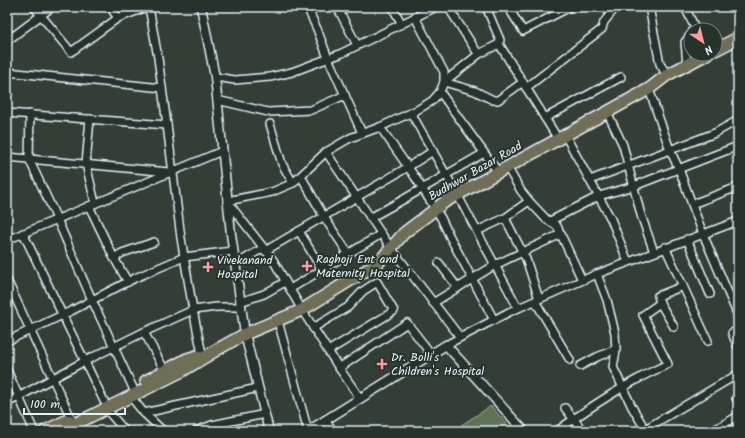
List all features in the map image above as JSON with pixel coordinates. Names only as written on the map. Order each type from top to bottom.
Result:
[{"type":"highway","points":[[723,46],[738,38]]},
{"type":"highway","name":"Budhwar Bazar Road","points":[[218,349],[245,334],[302,310],[378,263],[404,233],[446,200],[649,89],[667,76],[693,62]]},
{"type":"highway","points":[[132,392],[165,371],[188,359],[218,349]]},
{"type":"highway","points":[[61,431],[105,405],[182,371],[218,349]]},
{"type":"highway","points":[[45,431],[74,424]]},
{"type":"street","points":[[34,7],[71,52],[118,18],[148,7],[158,58],[181,238],[202,354]]},
{"type":"street","points":[[7,41],[52,7]]},
{"type":"street","points":[[110,7],[118,18]]},
{"type":"street","points":[[201,7],[215,77],[227,201],[240,305],[245,334],[269,431]]},
{"type":"street","points":[[307,7],[362,134]]},
{"type":"street","points":[[337,7],[358,45]]},
{"type":"street","points":[[392,7],[402,24]]},
{"type":"street","points":[[215,77],[235,80],[270,77],[292,72],[358,45],[436,7]]},
{"type":"street","points":[[448,7],[479,54]]},
{"type":"street","points":[[486,7],[500,40],[499,44],[545,118],[562,137],[590,180],[611,219],[628,262]]},
{"type":"street","points":[[508,7],[523,31],[570,7]]},
{"type":"street","points":[[444,82],[475,91],[493,100],[498,100],[524,85],[602,29],[604,22],[616,7]]},
{"type":"street","points":[[649,7],[660,64],[667,76]]},
{"type":"street","points":[[685,7],[692,22]]},
{"type":"street","points":[[227,201],[272,192],[293,183],[326,152],[350,138],[380,127],[417,110],[432,101],[440,92],[444,82],[444,72],[415,17]]},
{"type":"street","points":[[444,82],[479,54],[499,44]]},
{"type":"street","points":[[7,72],[162,88]]},
{"type":"street","points":[[545,118],[621,77]]},
{"type":"street","points":[[649,89],[670,150],[679,169],[703,234],[738,316]]},
{"type":"street","points":[[440,92],[484,153],[522,191],[529,202],[546,219],[557,226],[582,280]]},
{"type":"street","points":[[217,100],[268,112],[311,110],[345,95]]},
{"type":"street","points":[[607,112],[623,145],[641,215],[654,252]]},
{"type":"street","points":[[7,113],[167,126]]},
{"type":"street","points":[[411,113],[458,194],[518,308]]},
{"type":"street","points":[[30,114],[29,159],[92,300],[115,346],[132,392],[144,413],[162,431]]},
{"type":"street","points":[[90,119],[86,164],[92,205],[114,258],[128,282]]},
{"type":"street","points":[[590,180],[715,133],[738,120]]},
{"type":"street","points":[[270,124],[282,164],[293,183]]},
{"type":"street","points":[[380,127],[441,218],[494,320]]},
{"type":"street","points":[[550,221],[598,196],[634,186],[738,146]]},
{"type":"street","points":[[7,240],[222,151]]},
{"type":"street","points":[[235,265],[357,198],[408,168],[432,151]]},
{"type":"street","points":[[326,152],[391,248],[460,337]]},
{"type":"street","points":[[370,218],[484,153]]},
{"type":"street","points":[[7,157],[172,172]]},
{"type":"street","points":[[301,176],[324,217],[348,253]]},
{"type":"street","points":[[692,204],[738,187]]},
{"type":"street","points":[[227,201],[273,260],[302,310],[360,398]]},
{"type":"street","points":[[477,231],[505,218],[529,202]]},
{"type":"street","points":[[505,218],[526,260],[537,300],[570,360]]},
{"type":"street","points":[[278,321],[308,431],[446,345],[518,308],[597,274],[738,221]]},
{"type":"street","points":[[299,231],[322,270]]},
{"type":"street","points":[[23,233],[105,405],[125,431]]},
{"type":"street","points":[[290,289],[381,234]]},
{"type":"street","points":[[433,303],[495,264],[561,234]]},
{"type":"street","points":[[687,239],[710,294]]},
{"type":"street","points":[[114,258],[122,253],[154,242]]},
{"type":"street","points":[[665,248],[708,341]]},
{"type":"street","points":[[7,342],[128,282],[184,257],[233,251]]},
{"type":"street","points":[[439,263],[458,288]]},
{"type":"street","points":[[597,274],[607,300],[615,333],[616,349],[613,367],[643,430],[738,374]]},
{"type":"street","points":[[7,280],[74,424]]},
{"type":"street","points":[[7,403],[84,361],[193,310],[240,305],[285,282]]},
{"type":"street","points":[[314,328],[348,307],[363,291],[377,282],[394,311],[328,351]]},
{"type":"street","points":[[674,327],[660,303],[658,296],[683,286]]},
{"type":"street","points":[[557,431],[623,387],[668,364],[643,315],[660,303]]},
{"type":"street","points":[[339,368],[407,323],[431,354]]},
{"type":"street","points":[[738,330],[732,333],[738,347]]},
{"type":"street","points":[[144,332],[165,371]]},
{"type":"street","points":[[446,345],[524,431]]},
{"type":"street","points":[[580,366],[616,349]]},
{"type":"street","points":[[7,370],[10,388],[18,397],[34,431]]},
{"type":"street","points":[[144,413],[258,388]]},
{"type":"street","points":[[738,396],[736,398],[738,402]]},
{"type":"street","points":[[565,408],[583,431]]},
{"type":"street","points":[[196,431],[212,425],[265,414]]},
{"type":"street","points":[[712,431],[738,416]]},
{"type":"street","points":[[326,420],[333,431]]},
{"type":"green space","points":[[491,406],[513,431],[452,431]]},
{"type":"place","name":"Raghoji Ent and Maternity Hospital","points":[[307,266]]},
{"type":"place","name":"Vivekanand Hospital","points":[[208,267]]},
{"type":"place","name":"Dr. Bolli's Children's Hospital","points":[[382,364]]}]
